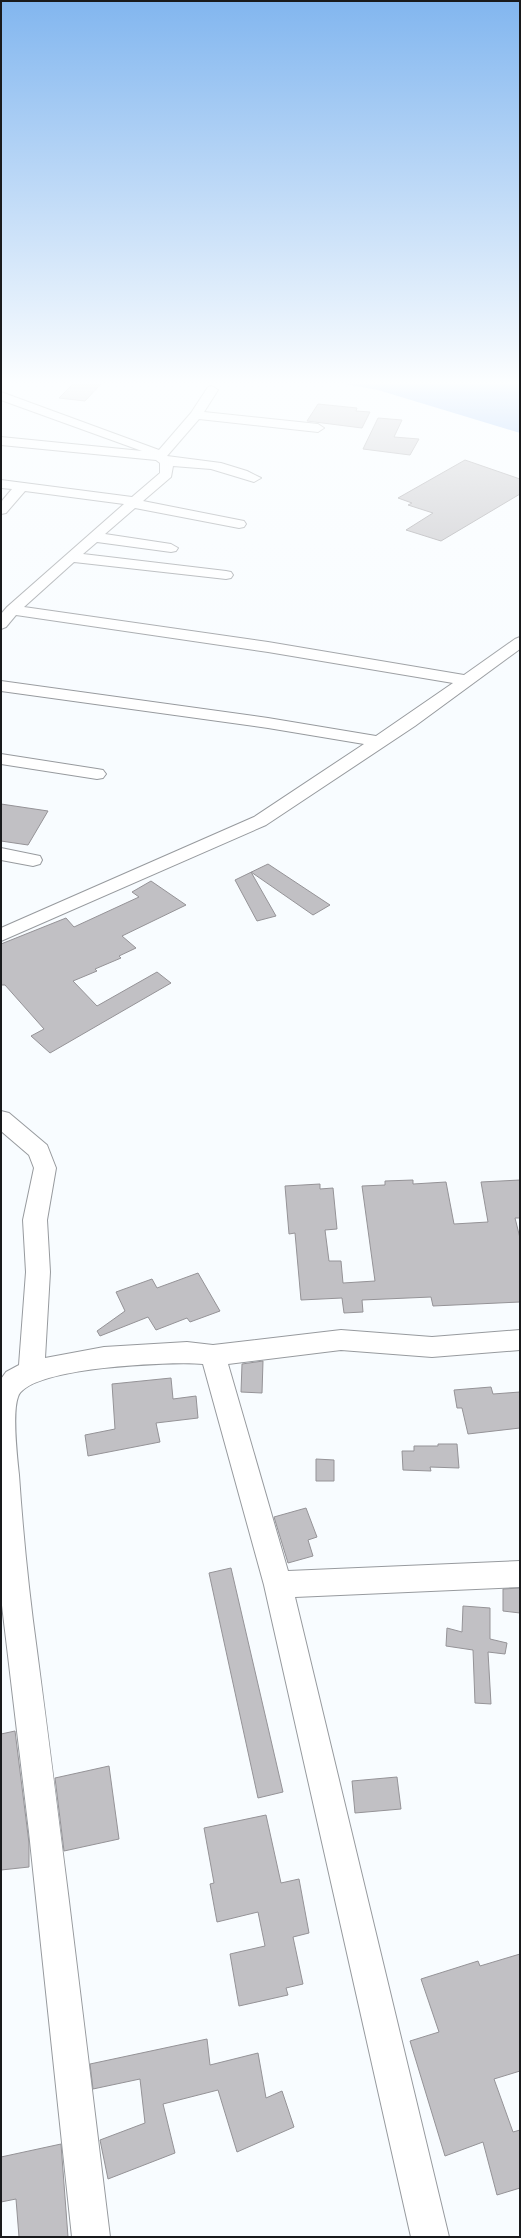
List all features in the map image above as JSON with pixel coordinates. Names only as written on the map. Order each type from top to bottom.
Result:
[{"type":"street","points":[[1,510],[21,487]]},
{"type":"street","points":[[32,487],[134,502],[239,524]]},
{"type":"street","points":[[5,616],[151,487]]},
{"type":"street","points":[[94,537],[170,548]]},
{"type":"street","points":[[71,557],[226,575]]},
{"type":"street","points":[[5,616],[268,647],[467,680]]},
{"type":"street","points":[[1,935],[260,821],[379,742],[520,642]]},
{"type":"street","points":[[1,686],[268,722],[379,742]]},
{"type":"street","points":[[1,759],[97,774]]},
{"type":"street","points":[[1,854],[33,860]]},
{"type":"street","points":[[1,1119],[40,1151],[46,1168],[35,1220],[38,1272],[31,1371]]},
{"type":"street","points":[[91,2237],[46,1832],[13,1579],[2,1434],[5,1394],[14,1380],[31,1371],[104,1357],[187,1352],[213,1355],[341,1340],[432,1347],[520,1340]]},
{"type":"street","points":[[213,1355],[278,1585],[430,2237]]},
{"type":"street","points":[[278,1585],[520,1574]]},
{"type":"building","points":[[417,487],[520,487],[520,494],[441,541],[406,530],[433,513],[408,505],[412,503],[398,498]]},
{"type":"building","points":[[1,804],[48,811],[28,845],[1,841]]},
{"type":"building","points":[[268,864],[330,905],[313,915],[251,872]]},
{"type":"building","points":[[251,872],[276,916],[257,921],[235,880]]},
{"type":"building","points":[[151,881],[186,905],[122,936],[136,948],[119,956],[121,958],[95,969],[97,971],[73,981],[97,1006],[157,972],[171,983],[50,1053],[31,1036],[44,1029],[5,985],[1,985],[1,944],[66,918],[74,927],[139,897],[132,892]]},
{"type":"building","points":[[413,1180],[413,1184],[446,1182],[454,1224],[488,1222],[481,1182],[520,1180],[520,1218],[515,1218],[520,1238],[520,1302],[433,1306],[431,1297],[362,1300],[363,1312],[344,1313],[342,1298],[301,1300],[295,1233],[289,1234],[285,1186],[320,1184],[320,1189],[333,1188],[337,1229],[325,1230],[329,1261],[341,1261],[343,1283],[375,1281],[362,1186],[385,1185],[385,1181]]},
{"type":"building","points":[[198,1273],[220,1311],[190,1322],[187,1318],[156,1330],[148,1317],[100,1336],[97,1331],[125,1311],[116,1292],[152,1279],[157,1288]]},
{"type":"building","points":[[263,1361],[262,1393],[241,1392],[242,1364]]},
{"type":"building","points":[[171,1378],[173,1399],[196,1396],[198,1418],[156,1423],[160,1442],[88,1456],[85,1435],[115,1429],[112,1384]]},
{"type":"building","points":[[491,1387],[493,1394],[520,1392],[520,1428],[468,1434],[462,1408],[457,1408],[454,1390]]},
{"type":"building","points":[[438,1444],[457,1444],[459,1468],[430,1467],[431,1471],[403,1470],[402,1451],[414,1451],[414,1446],[438,1446]]},
{"type":"building","points":[[316,1459],[334,1460],[334,1481],[316,1481]]},
{"type":"building","points":[[306,1508],[317,1537],[308,1540],[313,1556],[288,1563],[274,1517]]},
{"type":"building","points":[[231,1568],[283,1792],[258,1798],[209,1573]]},
{"type":"building","points":[[520,1588],[520,1613],[503,1611],[503,1589]]},
{"type":"building","points":[[463,1606],[490,1608],[490,1639],[507,1643],[505,1654],[488,1652],[491,1704],[475,1703],[473,1650],[446,1646],[447,1628],[462,1632]]},
{"type":"building","points":[[15,1731],[29,1843],[29,1867],[1,1870],[1,1734]]},
{"type":"building","points":[[109,1766],[119,1839],[64,1851],[55,1778]]},
{"type":"building","points":[[397,1777],[401,1809],[355,1813],[352,1781]]},
{"type":"building","points":[[266,1815],[281,1883],[299,1879],[309,1933],[293,1937],[303,1984],[286,1988],[288,1995],[239,2006],[230,1954],[265,1946],[258,1912],[217,1922],[210,1884],[214,1883],[204,1828]]},
{"type":"building","points":[[520,1954],[520,2071],[494,2079],[513,2132],[520,2130],[520,2188],[497,2195],[483,2142],[445,2156],[410,2041],[439,2032],[421,1979],[478,1961],[480,1966]]},
{"type":"building","points":[[207,2039],[210,2065],[258,2053],[266,2098],[282,2091],[294,2127],[237,2152],[218,2090],[163,2104],[175,2153],[108,2179],[100,2140],[145,2123],[140,2079],[93,2089],[90,2064]]},
{"type":"building","points":[[61,2144],[68,2237],[19,2237],[16,2199],[1,2202],[1,2157]]}]
